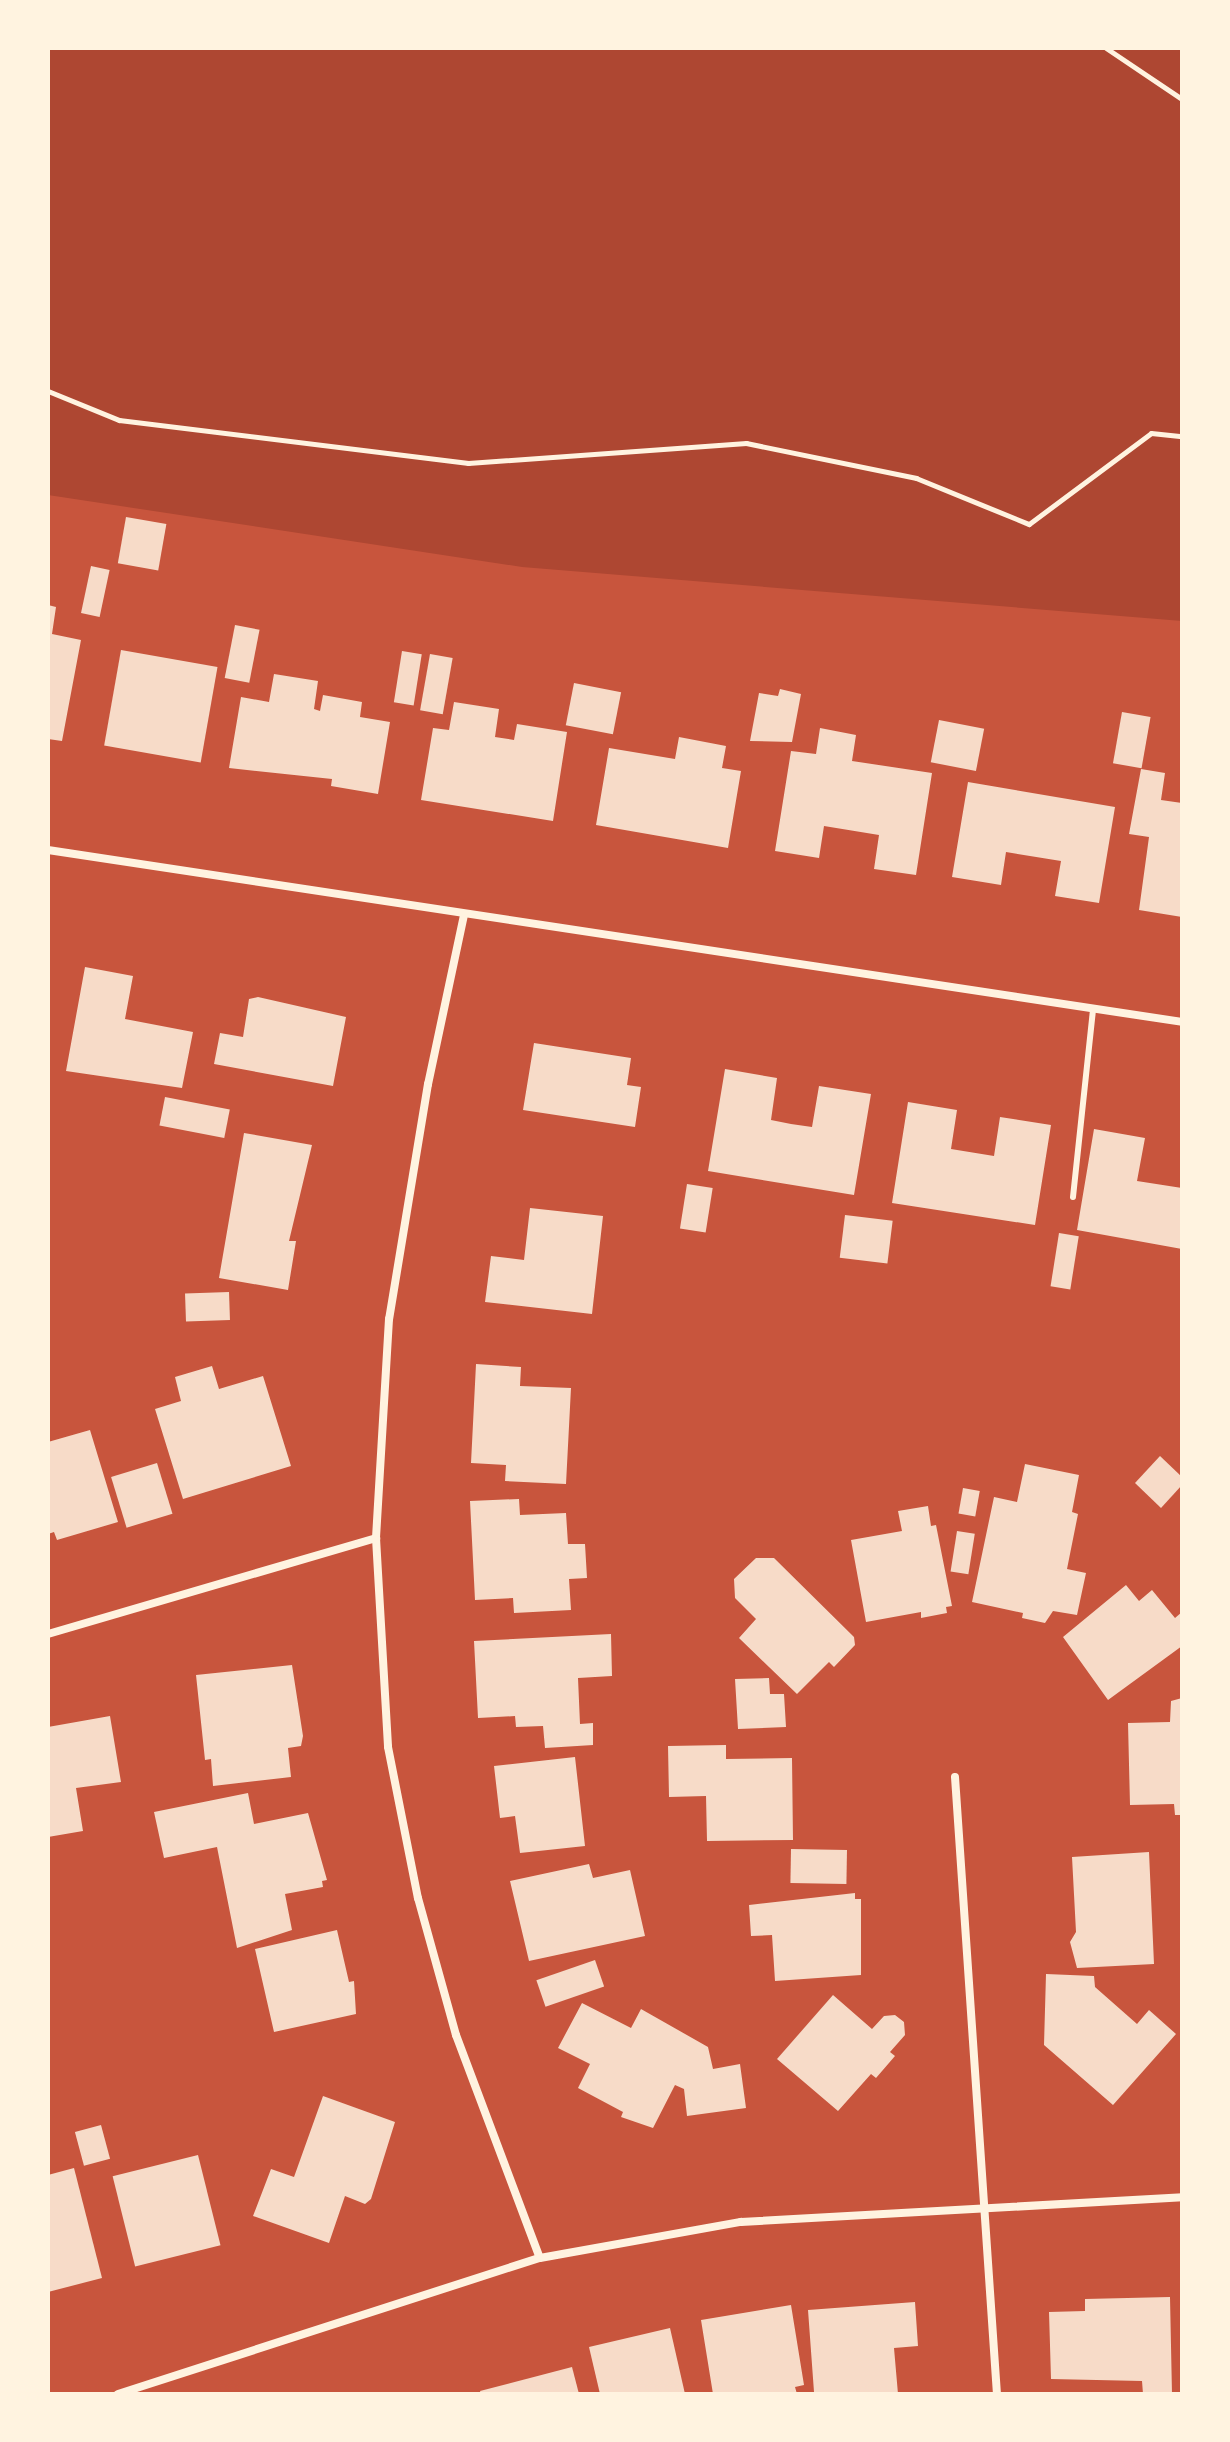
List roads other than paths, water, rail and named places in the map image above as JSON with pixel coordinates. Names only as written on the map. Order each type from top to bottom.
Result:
[{"type":"street","points":[[48,850],[1182,1022]]},
{"type":"street","points":[[464,915],[428,1084],[389,1319],[376,1538],[388,1747],[418,1898],[456,2035],[540,2258]]},
{"type":"street","points":[[48,1634],[376,1538]]},
{"type":"street","points":[[955,1777],[997,2394]]},
{"type":"street","points":[[118,2394],[540,2258],[741,2222],[983,2205],[1182,2197]]},
{"type":"lane","points":[[1073,1197],[1093,1009]]}]
